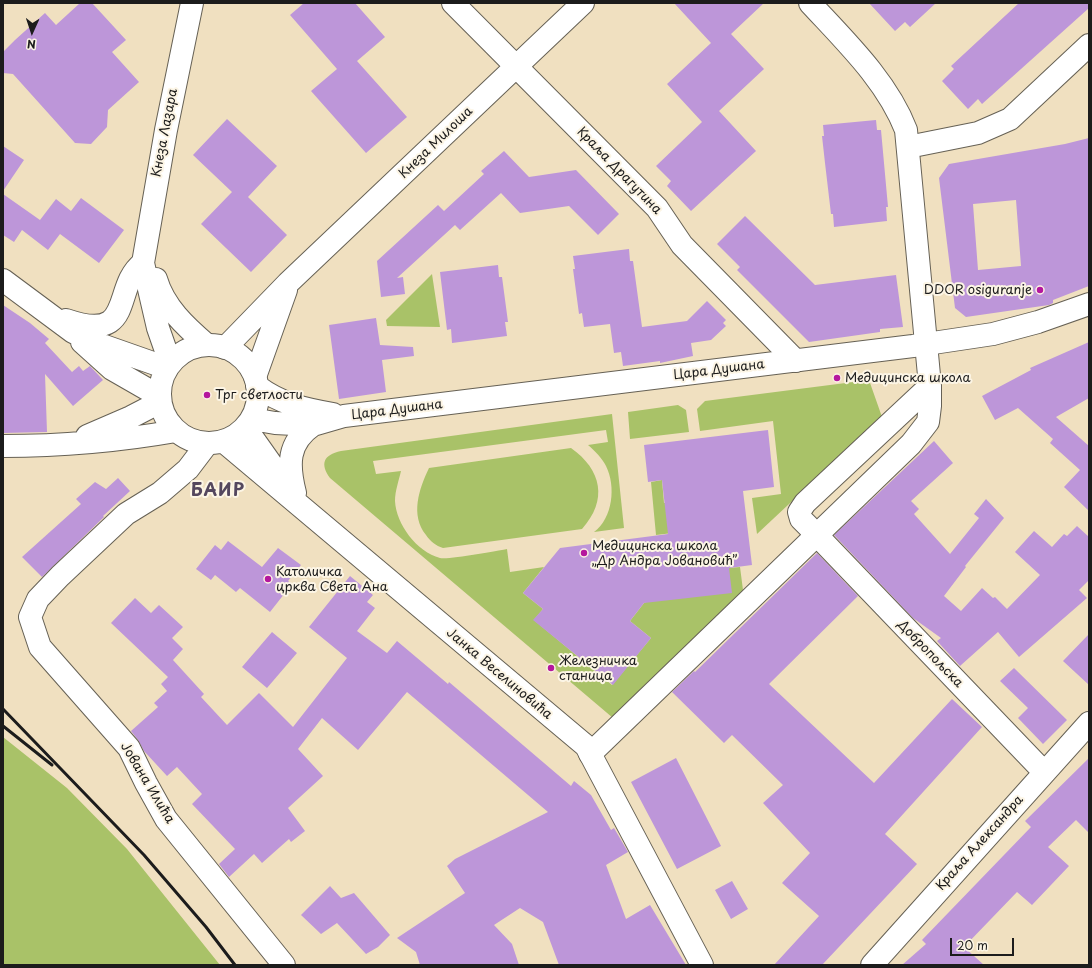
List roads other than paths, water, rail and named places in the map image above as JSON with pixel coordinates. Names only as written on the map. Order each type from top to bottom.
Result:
[{"type":"street","name":"Кнеза Лазара","points":[[169,365],[158,328],[143,263],[166,130],[192,3]]},
{"type":"street","name":"Краља Драгутина","points":[[453,3],[657,208],[682,245],[796,361]]},
{"type":"street","name":"Кнеза Милоша","points":[[216,347],[288,283],[583,3]]},
{"type":"street","points":[[590,754],[917,438],[928,422],[930,415],[930,386],[927,344],[906,130],[895,104],[862,61],[810,3]]},
{"type":"street","points":[[908,147],[978,133],[1010,119],[1089,45]]},
{"type":"street","points":[[45,311],[82,325],[103,324],[116,316],[122,307],[130,278],[135,269],[143,263],[152,269],[160,293],[167,304],[191,331],[216,347],[243,359],[256,381],[258,397],[249,423],[235,436],[215,442],[190,440],[176,431],[168,423],[160,399],[161,382],[169,365],[190,349],[216,347]]},
{"type":"street","points":[[3,280],[74,332],[93,342],[169,365]]},
{"type":"street","name":"Кнеза Милоша","points":[[256,381],[288,283]]},
{"type":"street","name":"Цара Душана","points":[[249,423],[313,425],[344,416],[927,344],[993,334],[1038,322],[1089,304]]},
{"type":"street","points":[[74,332],[88,348],[112,369],[160,399]]},
{"type":"street","name":"Цара Душана","points":[[256,381],[272,397],[303,409],[344,416]]},
{"type":"street","name":"Добропољска","points":[[930,386],[802,507],[799,512],[802,519],[817,535],[1044,772]]},
{"type":"street","points":[[49,446],[86,437],[131,418],[160,399]]},
{"type":"street","points":[[249,423],[299,506]]},
{"type":"street","points":[[299,506],[290,474],[291,453],[301,433],[313,425]]},
{"type":"street","points":[[3,446],[49,446],[139,438],[176,431]]},
{"type":"street","name":"Јанка Веселиновића","points":[[215,442],[299,506],[586,746],[702,965]]},
{"type":"street","name":"Јована Илића","points":[[215,442],[188,470],[160,493],[126,514],[60,576],[38,599],[30,617],[40,647],[129,748],[166,819],[284,965]]},
{"type":"street","name":"Краља Александра","points":[[872,965],[1089,723]]},
{"type":"railway","points":[[3,709],[144,855],[206,927],[235,965]]},
{"type":"railway","points":[[3,726],[52,765]]},
{"type":"place","name":"DDOR osiguranje","points":[[1040,290]]},
{"type":"place","name":"Медицинска школа","points":[[837,378]]},
{"type":"place","name":"Трг светлости","points":[[207,395]]},
{"type":"place","name":"Медицинска школа „Др Андра Јовановић”","points":[[584,553]]},
{"type":"place","name":"Католичка црква Света Ана","points":[[268,579]]},
{"type":"place","name":"Железничка станица","points":[[551,668]]},
{"type":"district","name":"БАИР","points":[[218,491]]}]
